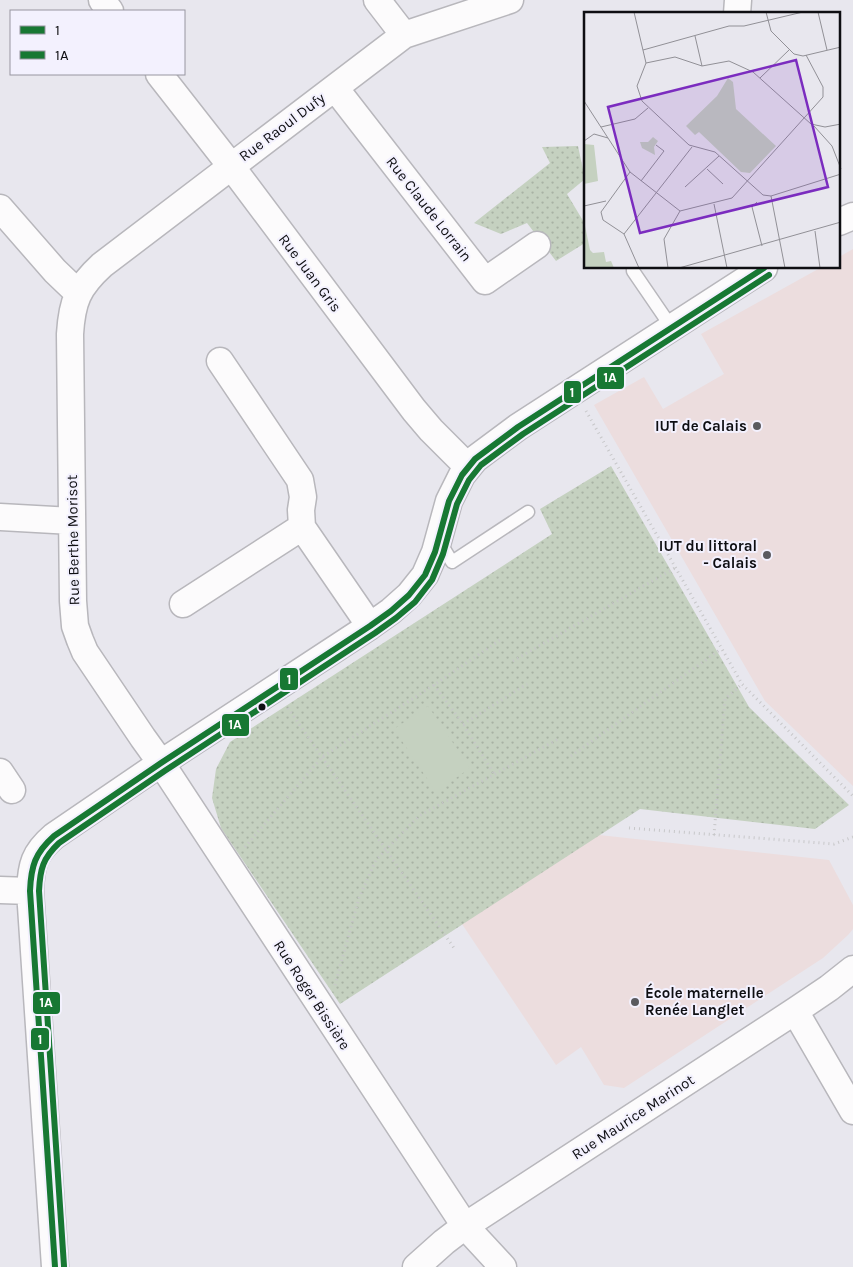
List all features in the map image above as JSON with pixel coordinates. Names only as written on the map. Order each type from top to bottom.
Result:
[{"type":"street","points":[[377,0],[404,35]]},
{"type":"street","name":"Rue Raoul Dufy","points":[[78,293],[85,282],[102,265],[404,35],[510,0]]},
{"type":"street","name":"Rue Juan Gris","points":[[160,75],[231,166],[414,410],[468,467]]},
{"type":"street","name":"Rue Claude Lorrain","points":[[335,88],[486,281],[537,245]]},
{"type":"street","points":[[0,208],[55,271],[78,293]]},
{"type":"street","points":[[840,222],[853,216]]},
{"type":"street","points":[[55,1267],[30,891],[32,867],[35,858],[46,842],[161,763],[370,626],[400,604],[425,575],[455,487],[475,459],[502,438],[762,269]]},
{"type":"street","name":"Rue Berthe Morisot","points":[[78,293],[71,319],[70,334],[75,626],[91,660],[161,763]]},
{"type":"street","points":[[220,361],[300,480],[303,497],[301,510],[302,527],[370,626]]},
{"type":"street","points":[[0,517],[72,520]]},
{"type":"street","points":[[183,604],[302,527]]},
{"type":"street","name":"Rue Roger Bissière","points":[[161,763],[464,1226],[503,1267]]},
{"type":"street","points":[[0,890],[30,891]]},
{"type":"street","name":"Rue Maurice Marinot","points":[[416,1267],[464,1226],[795,1011],[853,969]]},
{"type":"street","points":[[795,1011],[853,1111]]},
{"type":"lane","points":[[634,269],[672,328]]},
{"type":"lane","points":[[438,539],[452,562],[528,512]]},
{"type":"path","points":[[574,391],[742,684],[853,796]]},
{"type":"path","points":[[513,661],[675,568]]},
{"type":"path","points":[[228,866],[322,757],[500,640]]},
{"type":"path","points":[[571,756],[722,649]]},
{"type":"path","points":[[434,684],[463,724],[494,774]]},
{"type":"path","points":[[463,724],[527,684]]},
{"type":"path","points":[[714,835],[725,699],[742,684]]},
{"type":"path","points":[[275,688],[454,948]]},
{"type":"path","points":[[326,1017],[359,898],[376,860],[419,816],[560,738]]},
{"type":"path","points":[[629,828],[834,844],[853,837]]},
{"type":"shaded area","name":"IUT du littoral - Calais","points":[[853,249],[853,786],[765,701],[594,405],[644,377],[663,409],[724,374],[701,334],[818,269],[840,269],[840,256]]},
{"type":"shaded area","name":"École maternelle Renée Langlet","points":[[599,835],[829,860],[853,905],[853,929],[823,958],[624,1088],[604,1085],[581,1047],[556,1065],[462,924]]},
{"type":"green space","points":[[578,146],[584,174],[584,180],[567,194],[584,222],[584,244],[556,261],[527,223],[501,234],[474,223],[550,163],[542,147]]},
{"type":"green space","points":[[611,466],[749,707],[849,805],[815,829],[640,809],[340,1004],[221,828],[212,798],[216,769],[230,742],[552,534],[540,509]]},
{"type":"green space","points":[[428,706],[470,768],[436,792],[394,729]]},
{"type":"transit line","name":"1","points":[[55,1267],[30,891],[33,867],[42,848],[54,836],[161,763],[391,611],[409,595],[425,575],[435,552],[449,501],[462,475],[475,459],[518,427],[762,269]]},
{"type":"transit line","name":"1A","points":[[64,1266],[39,891],[43,864],[49,854],[59,843],[166,770],[396,618],[415,602],[432,580],[443,554],[457,504],[469,480],[481,465],[523,434],[769,275]]},
{"type":"place","name":"IUT de Calais","points":[[757,426]]},
{"type":"place","name":"IUT du littoral - Calais","points":[[767,555]]},
{"type":"place","name":"École maternelle Renée Langlet","points":[[635,1002]]}]
